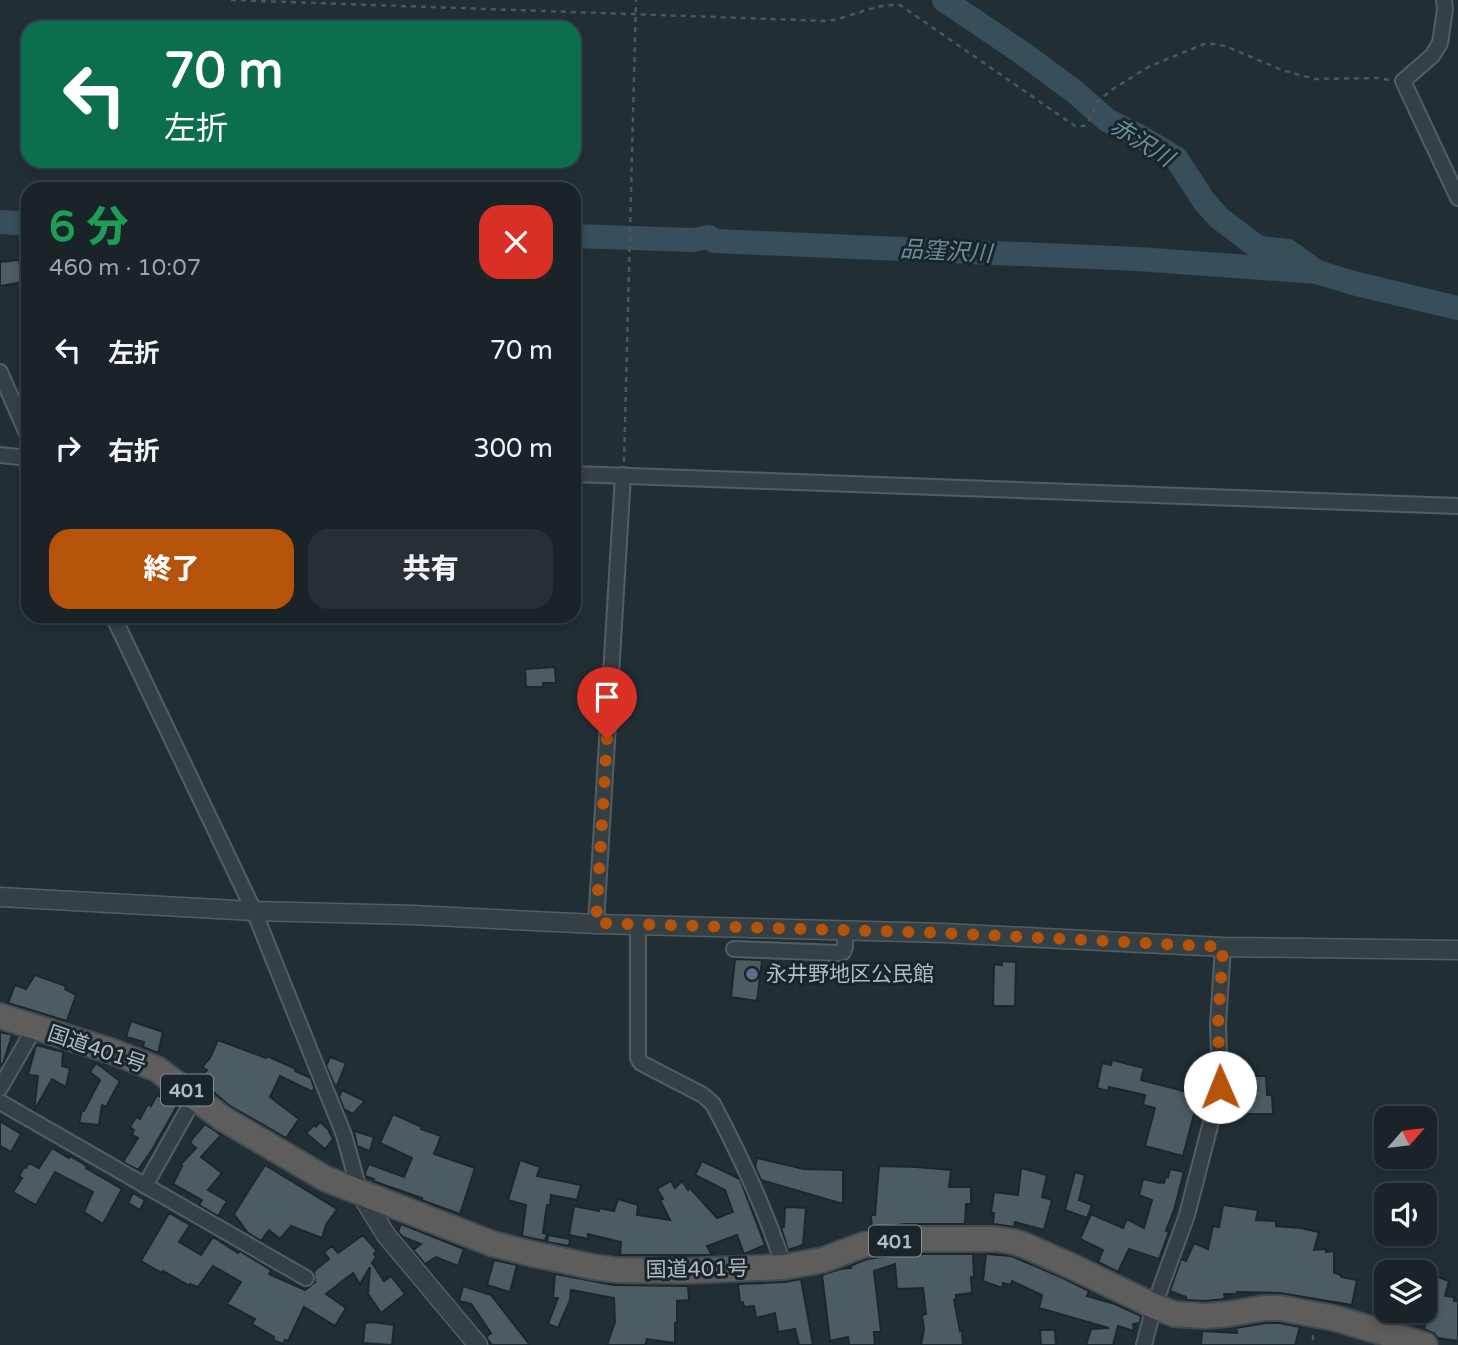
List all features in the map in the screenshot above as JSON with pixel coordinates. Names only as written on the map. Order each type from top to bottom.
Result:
[{"type":"highway","name":"国道401号","points":[[0,1016],[111,1051],[157,1069],[222,1118],[314,1172],[360,1193],[493,1244],[594,1267],[664,1272],[784,1266],[823,1260],[863,1245],[905,1239],[1015,1241],[1174,1314],[1205,1316],[1280,1308],[1334,1318],[1425,1345]]},
{"type":"street","points":[[1444,0],[1440,43],[1432,56],[1403,81],[1458,198]]},
{"type":"street","points":[[0,372],[21,420]]},
{"type":"street","points":[[0,456],[21,458]]},
{"type":"street","points":[[581,474],[1458,506]]},
{"type":"street","points":[[596,923],[624,475]]},
{"type":"street","points":[[116,623],[254,911],[344,1135],[360,1193],[386,1235],[478,1345]]},
{"type":"street","points":[[0,897],[254,911],[944,933],[1223,947],[1458,950]]},
{"type":"street","points":[[638,925],[638,1058],[641,1063],[704,1095],[713,1104],[771,1225],[784,1266]]},
{"type":"street","points":[[734,949],[837,953],[845,947],[845,931]]},
{"type":"street","points":[[1144,1345],[1154,1306],[1187,1214],[1220,1087],[1218,1024],[1223,947]]},
{"type":"street","points":[[0,1088],[35,1027]]},
{"type":"street","points":[[145,1185],[195,1097]]},
{"type":"street","points":[[0,1102],[306,1278]]},
{"type":"path","points":[[231,0],[828,21],[878,7],[900,5],[1075,127],[1088,123],[1097,102],[1113,89],[1150,66],[1207,43],[1225,46],[1282,70],[1315,79],[1378,78],[1403,81]]},
{"type":"path","points":[[624,475],[636,0]]},
{"type":"building","points":[[19,260],[21,282],[0,286],[0,262]]},
{"type":"building","points":[[555,667],[556,683],[543,683],[543,687],[526,687],[525,669]]},
{"type":"building","points":[[735,959],[762,960],[757,1001],[731,997]]},
{"type":"building","points":[[1002,961],[1016,962],[1015,1006],[993,1006],[994,964],[1002,965]]},
{"type":"building","points":[[35,975],[66,986],[65,989],[76,995],[67,1021],[8,1003],[15,985],[26,989]]},
{"type":"building","points":[[131,1021],[163,1032],[158,1053],[143,1047],[144,1042],[126,1037]]},
{"type":"building","points":[[0,1032],[12,1035],[3,1064],[0,1064]]},
{"type":"building","points":[[218,1040],[266,1058],[267,1056],[311,1078],[313,1092],[280,1076],[270,1097],[299,1119],[286,1138],[230,1106],[199,1080],[207,1070],[202,1067],[210,1058]]},
{"type":"building","points":[[36,1045],[63,1052],[62,1066],[70,1068],[66,1087],[52,1079],[34,1111],[38,1076],[28,1075]]},
{"type":"building","points":[[330,1057],[346,1063],[336,1088],[326,1066]]},
{"type":"building","points":[[1112,1060],[1144,1068],[1141,1080],[1199,1095],[1183,1156],[1145,1146],[1155,1108],[1143,1105],[1145,1095],[1109,1087],[1108,1091],[1097,1088],[1102,1063],[1111,1065]]},
{"type":"building","points":[[96,1063],[120,1081],[106,1107],[102,1105],[99,1125],[79,1123],[82,1110],[84,1111],[100,1080],[90,1072]]},
{"type":"building","points":[[1244,1076],[1266,1076],[1267,1095],[1272,1095],[1273,1114],[1247,1114],[1247,1105],[1244,1105]]},
{"type":"building","points":[[342,1090],[365,1101],[353,1114],[344,1109],[339,1097]]},
{"type":"building","points":[[157,1095],[177,1106],[138,1170],[123,1162],[138,1138],[132,1135],[134,1130],[130,1127],[136,1117],[140,1119],[148,1104],[151,1106]]},
{"type":"building","points":[[393,1114],[441,1136],[434,1154],[475,1168],[460,1214],[365,1176],[369,1164],[404,1177],[412,1158],[380,1143]]},
{"type":"building","points":[[0,1121],[21,1134],[11,1152],[0,1146]]},
{"type":"building","points":[[320,1122],[328,1129],[333,1139],[325,1149],[306,1133]]},
{"type":"building","points":[[205,1124],[221,1135],[201,1157],[222,1173],[208,1190],[227,1201],[218,1216],[199,1205],[202,1200],[173,1184],[181,1164],[196,1148],[190,1143],[192,1139]]},
{"type":"building","points":[[354,1131],[374,1137],[370,1151],[357,1146]]},
{"type":"building","points":[[52,1148],[69,1158],[70,1156],[122,1189],[103,1224],[84,1212],[93,1192],[55,1172],[36,1205],[13,1192],[22,1178],[19,1176],[24,1167],[29,1163],[39,1168]]},
{"type":"building","points":[[757,1158],[804,1169],[843,1170],[843,1204],[761,1180],[755,1167]]},
{"type":"building","points":[[520,1160],[540,1167],[537,1176],[581,1185],[577,1200],[551,1195],[543,1233],[547,1234],[545,1241],[522,1236],[526,1205],[508,1200]]},
{"type":"building","points":[[702,1161],[740,1179],[765,1245],[744,1254],[737,1235],[707,1246],[712,1255],[620,1255],[621,1242],[588,1234],[588,1239],[569,1235],[574,1206],[614,1211],[618,1199],[638,1205],[637,1215],[670,1220],[657,1189],[671,1181],[675,1188],[682,1181],[717,1218],[733,1212],[725,1190],[695,1175]]},
{"type":"building","points":[[265,1165],[337,1209],[326,1225],[322,1238],[291,1226],[280,1239],[269,1230],[261,1241],[248,1233],[234,1214]]},
{"type":"building","points":[[879,1166],[951,1170],[949,1187],[971,1187],[971,1204],[966,1204],[965,1224],[905,1224],[872,1229],[871,1215],[875,1215]]},
{"type":"building","points":[[1021,1168],[1047,1175],[1042,1197],[1052,1200],[1044,1230],[1015,1222],[1014,1227],[993,1224],[994,1213],[991,1213],[994,1192],[1018,1195]]},
{"type":"building","points":[[1170,1169],[1184,1172],[1166,1231],[1169,1232],[1159,1259],[1129,1249],[1118,1272],[1098,1262],[1103,1250],[1080,1239],[1091,1214],[1123,1228],[1127,1219],[1144,1228],[1152,1200],[1139,1195],[1143,1179],[1164,1183]]},
{"type":"building","points":[[1075,1172],[1085,1175],[1079,1200],[1092,1205],[1087,1218],[1065,1210]]},
{"type":"building","points":[[133,1193],[145,1200],[140,1210],[128,1203]]},
{"type":"building","points":[[1223,1205],[1258,1210],[1256,1220],[1276,1221],[1276,1226],[1319,1232],[1314,1250],[1334,1251],[1334,1273],[1357,1280],[1352,1305],[1280,1293],[1237,1292],[1224,1294],[1225,1299],[1186,1300],[1186,1297],[1170,1291],[1181,1259],[1186,1261],[1194,1243],[1208,1249],[1213,1226],[1219,1227]]},
{"type":"building","points":[[785,1207],[806,1208],[803,1245],[788,1250],[781,1227],[784,1227]]},
{"type":"building","points":[[169,1213],[190,1225],[179,1242],[201,1255],[213,1237],[271,1270],[269,1274],[305,1290],[315,1282],[314,1271],[329,1259],[324,1252],[332,1246],[338,1253],[363,1235],[377,1251],[372,1263],[384,1281],[391,1276],[405,1294],[381,1313],[368,1294],[370,1267],[360,1284],[353,1273],[326,1294],[346,1308],[335,1326],[304,1307],[288,1341],[285,1340],[283,1344],[252,1324],[255,1319],[227,1304],[241,1282],[213,1266],[198,1287],[190,1286],[141,1261]]},
{"type":"building","points":[[401,1224],[464,1249],[458,1266],[436,1257],[425,1264],[413,1250],[421,1244],[403,1237],[398,1232]]},
{"type":"building","points":[[548,1235],[570,1239],[569,1246],[547,1242]]},
{"type":"building","points":[[906,1254],[973,1254],[972,1293],[956,1295],[954,1300],[963,1345],[921,1345],[924,1329],[922,1315],[926,1314],[923,1288],[897,1289],[895,1264],[874,1271],[881,1332],[874,1332],[875,1345],[849,1345],[848,1337],[830,1341],[822,1275],[851,1268],[850,1266],[867,1259]]},
{"type":"building","points":[[986,1254],[1011,1256],[1063,1278],[1089,1291],[1087,1296],[1115,1304],[1141,1316],[1140,1323],[1133,1324],[1134,1331],[1118,1326],[1113,1345],[1086,1345],[1091,1329],[1109,1328],[1039,1308],[1042,1295],[1012,1281],[1011,1285],[1003,1283],[1002,1288],[983,1281]]},
{"type":"building","points":[[494,1260],[517,1265],[510,1292],[487,1285]]},
{"type":"building","points":[[555,1274],[614,1285],[688,1286],[689,1300],[677,1301],[675,1343],[647,1339],[645,1345],[607,1345],[615,1322],[614,1298],[571,1290],[570,1300],[558,1328],[548,1324],[558,1298],[553,1298]]},
{"type":"building","points":[[1437,1277],[1449,1281],[1445,1296],[1454,1297],[1454,1301],[1458,1301],[1458,1341],[1438,1338],[1424,1329],[1425,1325],[1417,1323],[1437,1323]]},
{"type":"building","points":[[801,1279],[813,1345],[799,1345],[795,1329],[778,1332],[775,1313],[756,1318],[754,1306],[744,1307],[743,1302],[740,1303],[738,1284]]},
{"type":"building","points":[[463,1286],[491,1295],[530,1345],[492,1345],[486,1337],[491,1333],[471,1304],[459,1301]]},
{"type":"building","points":[[365,1323],[394,1325],[392,1345],[363,1343]]},
{"type":"building","points":[[1266,1323],[1300,1327],[1295,1345],[1201,1345],[1202,1331],[1237,1333],[1236,1328]]},
{"type":"building","points":[[1040,1330],[1055,1330],[1056,1345],[1041,1345]]},
{"type":"waterway","name":"赤沢川","points":[[944,0],[1021,52],[1075,92],[1107,120],[1176,158],[1204,201],[1219,218],[1259,248],[1288,251],[1317,272],[1353,283],[1458,308]]},
{"type":"waterway","name":"品窪沢川","points":[[0,222],[21,224]]},
{"type":"waterway","name":"品窪沢川","points":[[581,236],[693,240],[709,237],[714,241],[1138,259],[1317,272]]},
{"type":"place","name":"永井野地区公民館","points":[[752,974]]},
{"type":"route","points":[[607,739],[596,923],[944,933],[1223,947],[1218,1024],[1220,1087]]}]
